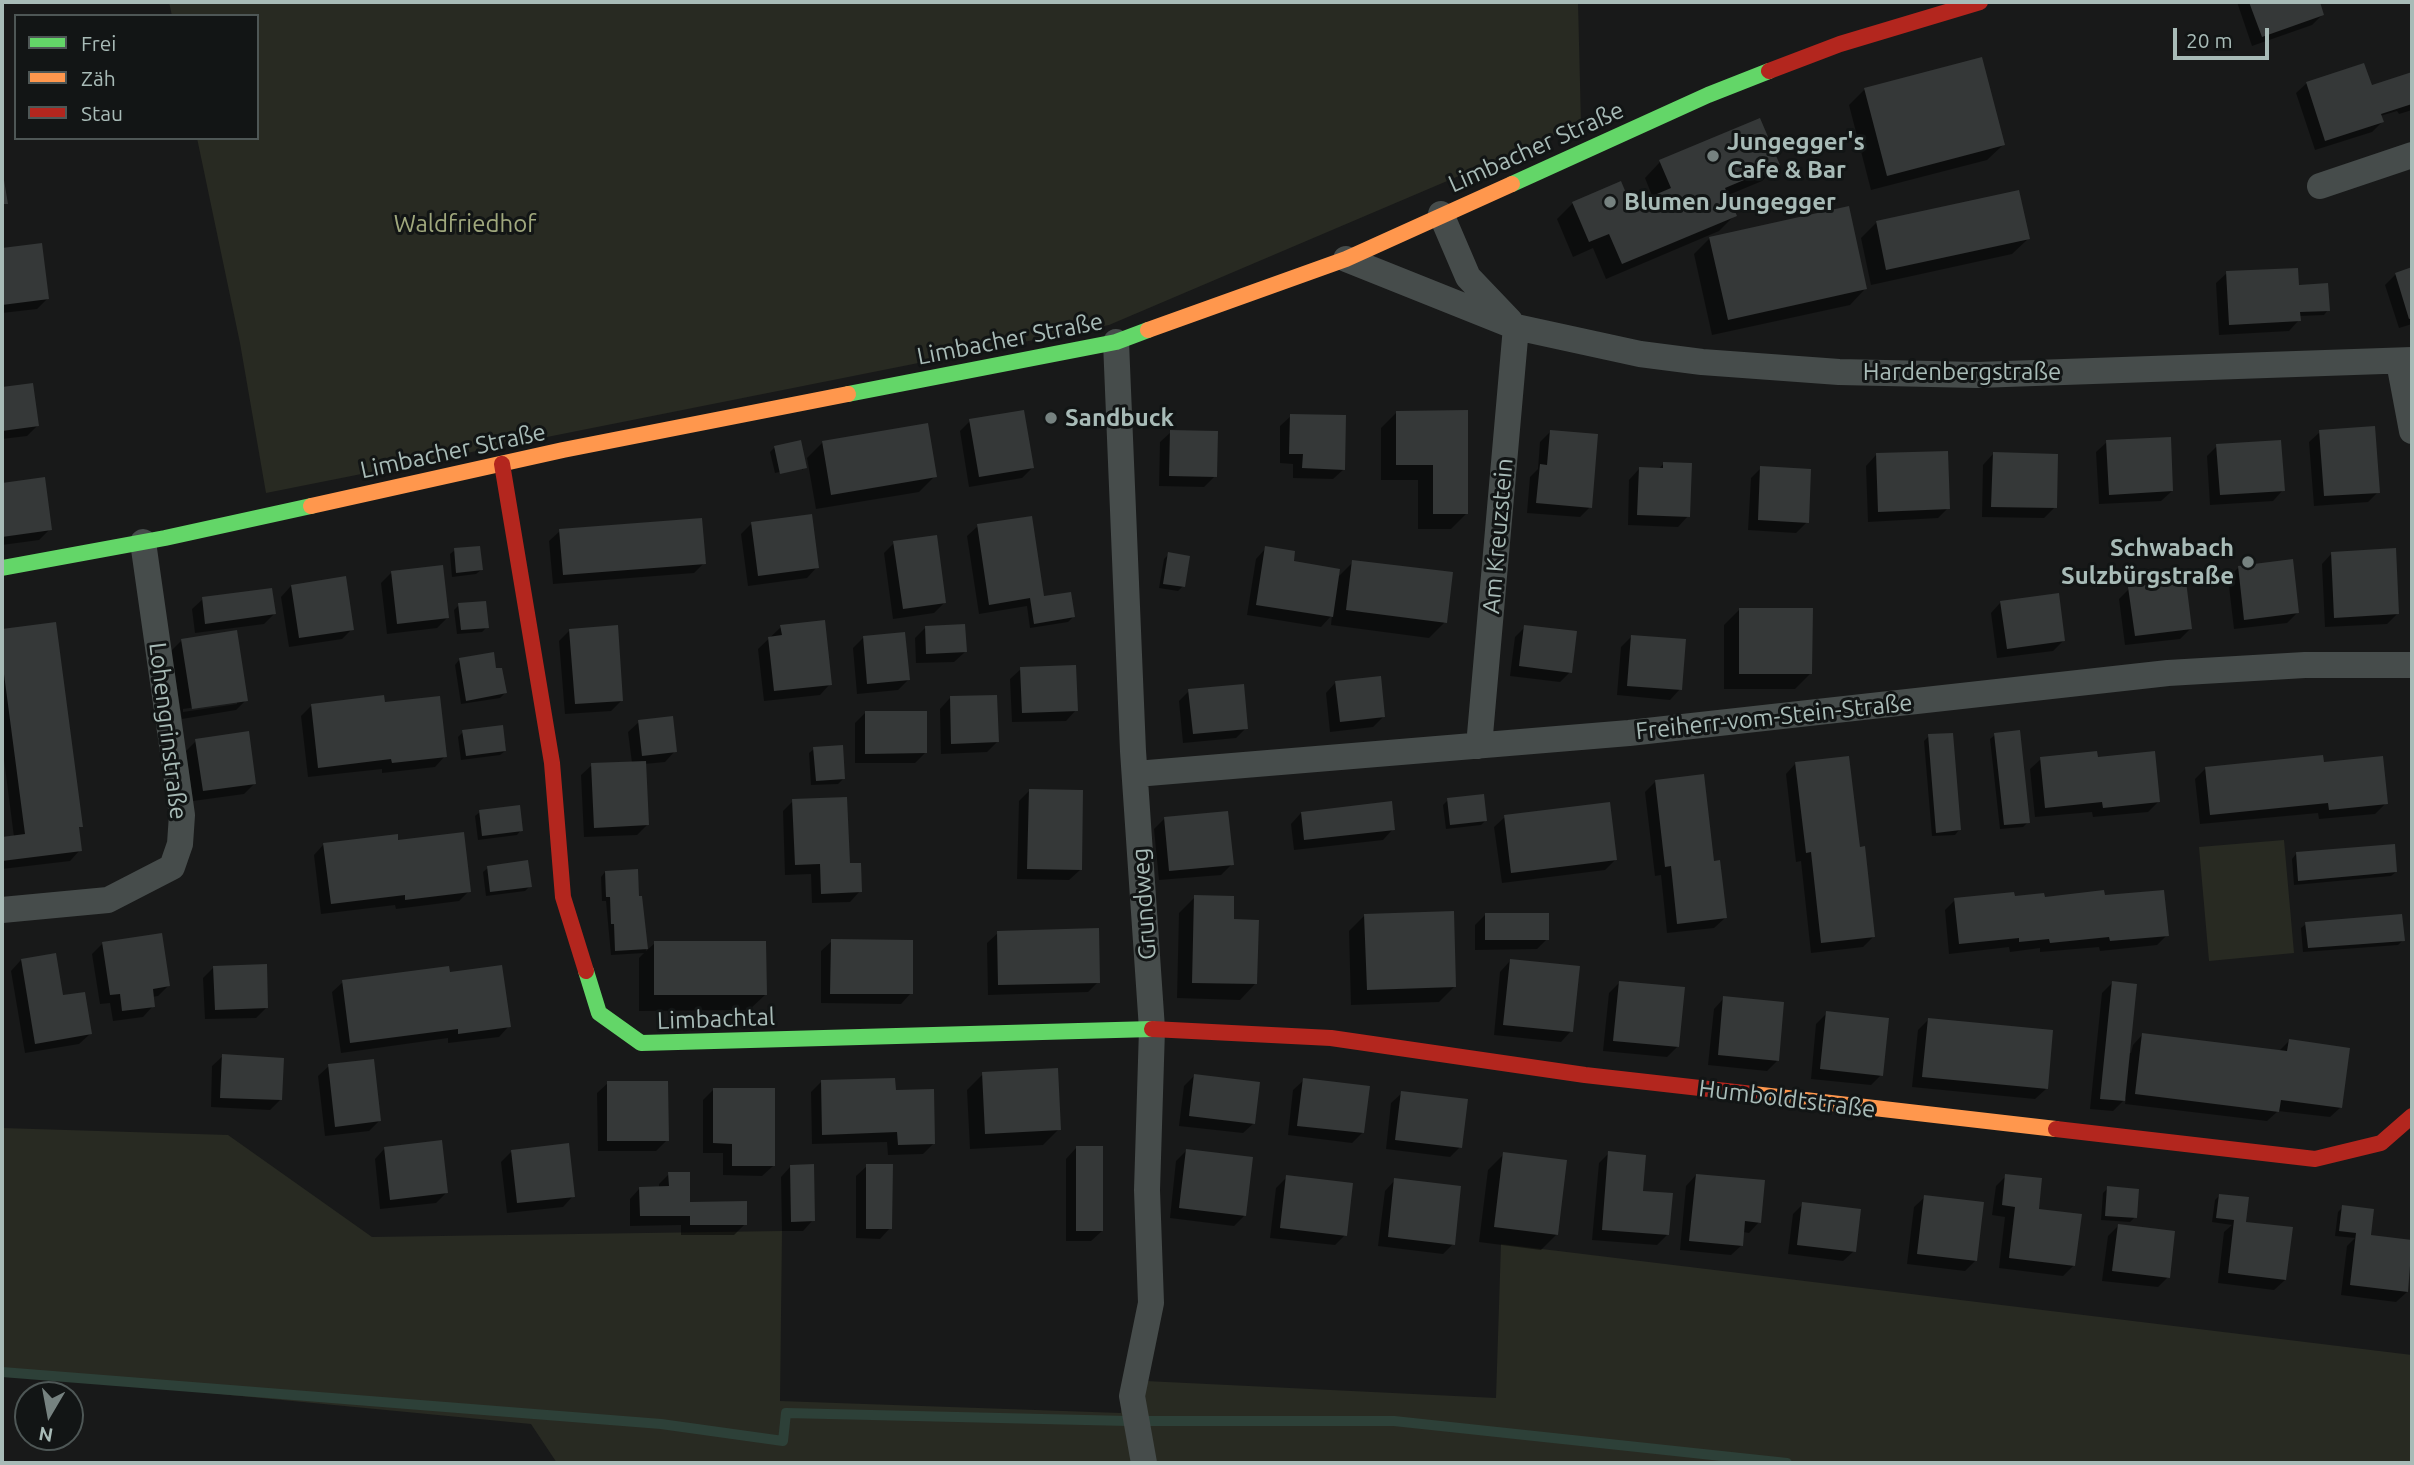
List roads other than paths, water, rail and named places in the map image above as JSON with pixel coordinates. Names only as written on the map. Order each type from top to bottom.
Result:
[{"type":"street","name":"Limbacher Straße","points":[[2,568],[143,542],[502,464],[1116,342],[1346,258],[1708,95],[1840,44],[1980,2]]},
{"type":"street","points":[[2319,186],[2412,155]]},
{"type":"street","points":[[1441,214],[1468,277],[1516,327]]},
{"type":"street","name":"Hardenbergstraße","points":[[1346,258],[1516,327],[1640,354],[1702,362],[1839,372],[1976,375],[2406,361]]},
{"type":"street","name":"Am Kreuzstein","points":[[1479,746],[1516,327]]},
{"type":"street","name":"Grundweg","points":[[1116,342],[1132,737],[1152,1029],[1147,1190],[1151,1303],[1132,1396],[1144,1463]]},
{"type":"street","points":[[2406,361],[2412,431]]},
{"type":"street","name":"Limbachtal","points":[[502,464],[552,763],[563,897],[599,1013],[641,1043],[1152,1029]]},
{"type":"street","name":"Lohengrinstraße","points":[[2,910],[108,900],[172,867],[180,844],[183,815],[143,542]]},
{"type":"street","name":"Freiherr-vom-Stein-Straße","points":[[1136,774],[1643,732],[2168,673],[2305,665],[2412,666]]},
{"type":"street","name":"Humboldtstraße","points":[[1152,1029],[1331,1038],[1585,1075],[2315,1159],[2381,1143],[2412,1116]]},
{"type":"waterway","points":[[2,1372],[661,1424],[783,1441],[786,1413],[1128,1421]]},
{"type":"waterway","points":[[1149,1421],[1394,1421],[1787,1463]]},
{"type":"place","name":"Jungegger's Cafe & Bar","points":[[1713,156]]},
{"type":"place","name":"Blumen Jungegger","points":[[1610,202]]},
{"type":"place","name":"Sandbuck","points":[[1051,418]]},
{"type":"place","name":"Schwabach Sulzbürgstraße","points":[[2248,562]]},
{"type":"park label","name":"Waldfriedhof","points":[[465,224]]}]
